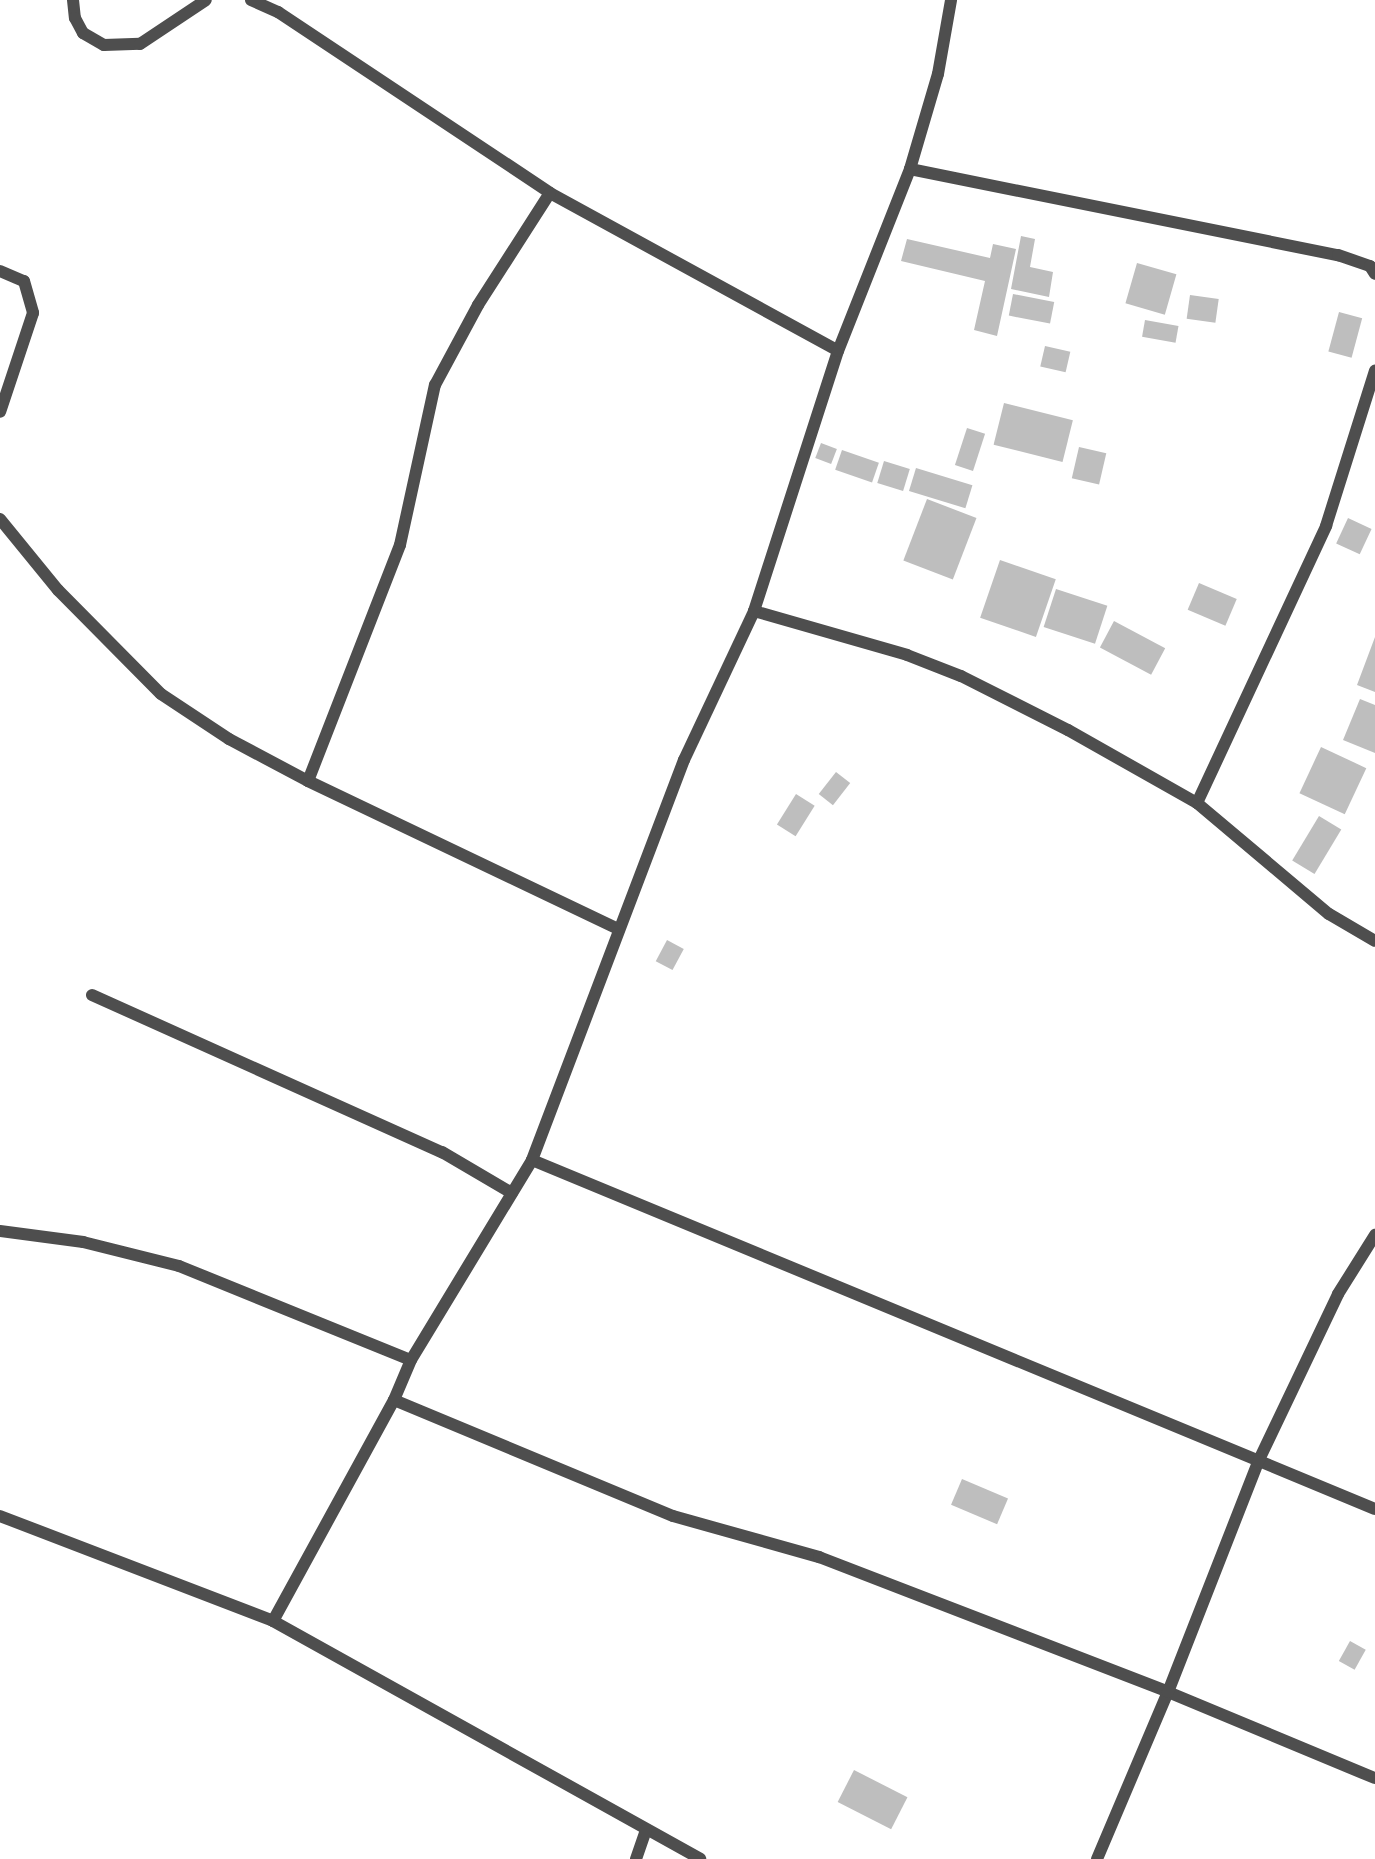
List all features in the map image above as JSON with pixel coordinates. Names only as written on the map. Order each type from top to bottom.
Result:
[{"type":"street","points":[[73,0],[75,18],[83,33],[104,45],[140,44],[206,0]]},
{"type":"street","points":[[251,0],[278,12],[550,194],[838,351]]},
{"type":"street","points":[[273,1621],[394,1400],[411,1360],[532,1160],[684,760],[754,611],[838,351],[910,169],[938,74],[951,0]]},
{"type":"street","points":[[910,169],[1338,255],[1370,266],[1375,274]]},
{"type":"street","points":[[308,781],[400,545],[435,385],[478,305],[550,194]]},
{"type":"street","points":[[0,271],[24,281],[33,313],[0,412]]},
{"type":"street","points":[[1197,804],[1326,526],[1375,371]]},
{"type":"street","points":[[0,519],[58,590],[161,694],[229,739],[308,781],[618,929]]},
{"type":"street","points":[[754,611],[907,655],[961,676],[1068,730],[1197,804],[1329,914],[1375,941]]},
{"type":"street","points":[[92,995],[442,1152],[512,1193]]},
{"type":"street","points":[[532,1160],[1375,1509]]},
{"type":"street","points":[[0,1231],[83,1242],[179,1266],[411,1360]]},
{"type":"street","points":[[1097,1859],[1168,1692],[1258,1462],[1338,1294],[1375,1235]]},
{"type":"street","points":[[394,1400],[674,1516],[819,1557],[1168,1692],[1375,1778]]},
{"type":"street","points":[[0,1516],[273,1621],[700,1859]]},
{"type":"street","points":[[636,1859],[646,1830]]},
{"type":"building","points":[[1021,236],[1035,239],[1030,267],[1053,272],[1049,297],[1011,289]]},
{"type":"building","points":[[907,239],[990,258],[993,244],[1016,249],[997,336],[974,330],[985,281],[901,261]]},
{"type":"building","points":[[1137,263],[1176,274],[1165,315],[1125,303]]},
{"type":"building","points":[[1013,294],[1054,302],[1050,324],[1009,316]]},
{"type":"building","points":[[1190,295],[1219,299],[1215,323],[1187,319]]},
{"type":"building","points":[[1339,312],[1362,318],[1352,358],[1328,352]]},
{"type":"building","points":[[1145,320],[1178,326],[1176,343],[1142,337]]},
{"type":"building","points":[[1045,346],[1070,352],[1066,372],[1040,366]]},
{"type":"building","points":[[1004,403],[1073,420],[1062,462],[994,445]]},
{"type":"building","points":[[967,428],[985,434],[973,471],[955,465]]},
{"type":"building","points":[[821,443],[837,449],[831,464],[815,458]]},
{"type":"building","points":[[1079,447],[1106,453],[1099,484],[1072,478]]},
{"type":"building","points":[[842,450],[879,463],[872,483],[835,470]]},
{"type":"building","points":[[884,461],[910,469],[903,491],[877,483]]},
{"type":"building","points":[[916,468],[972,485],[965,508],[909,491]]},
{"type":"building","points":[[927,499],[976,518],[953,580],[903,561]]},
{"type":"building","points":[[1348,518],[1372,529],[1360,554],[1336,543]]},
{"type":"building","points":[[1000,560],[1056,579],[1036,637],[980,618]]},
{"type":"building","points":[[1199,583],[1237,599],[1225,626],[1188,610]]},
{"type":"building","points":[[1056,589],[1107,606],[1095,644],[1044,627]]},
{"type":"building","points":[[1114,621],[1165,648],[1151,675],[1100,647]]},
{"type":"building","points":[[1375,637],[1375,692],[1357,685]]},
{"type":"building","points":[[1360,699],[1375,705],[1375,753],[1343,740]]},
{"type":"building","points":[[1321,747],[1366,768],[1345,814],[1299,793]]},
{"type":"building","points":[[836,772],[850,783],[833,805],[819,794]]},
{"type":"building","points":[[796,794],[815,806],[796,836],[777,825]]},
{"type":"building","points":[[1319,816],[1341,829],[1315,874],[1292,861]]},
{"type":"building","points":[[667,940],[684,949],[673,970],[656,961]]},
{"type":"building","points":[[962,1479],[1008,1499],[997,1524],[951,1505]]},
{"type":"building","points":[[1350,1641],[1366,1650],[1355,1670],[1339,1661]]},
{"type":"building","points":[[854,1770],[907,1797],[891,1829],[838,1802]]}]
